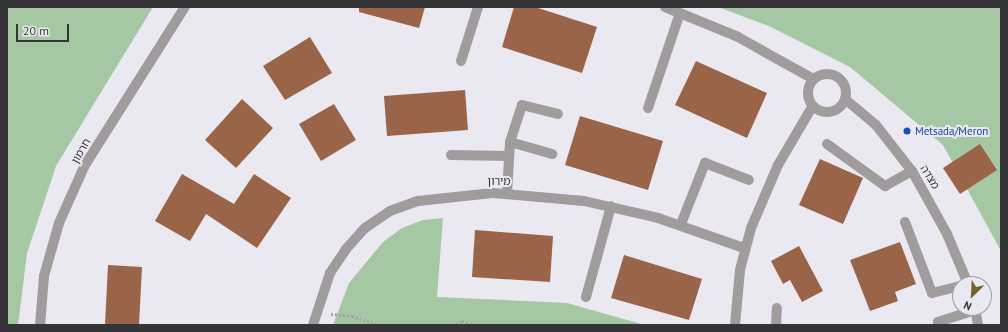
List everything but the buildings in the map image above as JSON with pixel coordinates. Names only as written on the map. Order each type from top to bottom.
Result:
[{"type":"street","name":"חרמון","points":[[40,325],[44,276],[66,208],[85,165],[185,7]]},
{"type":"street","points":[[461,61],[478,7]]},
{"type":"street","points":[[665,7],[738,37],[814,78]]},
{"type":"street","points":[[648,108],[680,13]]},
{"type":"street","points":[[735,325],[744,248],[771,179],[812,107],[807,89],[814,78],[824,74],[840,79],[846,88],[845,99],[834,112],[822,112],[812,107]]},
{"type":"street","name":"מצדה","points":[[845,99],[876,125],[912,171],[947,234],[965,276]]},
{"type":"street","points":[[507,193],[510,142],[522,105],[558,114]]},
{"type":"street","points":[[510,142],[552,154]]},
{"type":"street","points":[[827,144],[885,186],[912,171]]},
{"type":"street","points":[[451,155],[509,156]]},
{"type":"street","points":[[681,224],[705,162],[749,180]]},
{"type":"street","name":"מירון","points":[[313,325],[315,312],[330,274],[346,249],[365,228],[390,211],[418,200],[507,193],[551,196],[610,206],[681,224],[744,248]]},
{"type":"street","points":[[586,297],[610,206]]},
{"type":"street","points":[[905,222],[932,293],[952,288]]},
{"type":"street","points":[[776,325],[777,308]]},
{"type":"street","points":[[938,325],[938,322],[955,316]]},
{"type":"path","points":[[315,312],[352,316],[379,325]]},
{"type":"path","points":[[452,325],[462,321],[475,325]]},
{"type":"green space","points":[[7,7],[153,7],[56,166],[27,253],[18,325],[7,325]]},
{"type":"green space","points":[[718,7],[1001,7],[1001,251],[943,145],[850,67],[769,26]]},
{"type":"green space","points":[[443,218],[437,297],[567,303],[645,325],[333,325],[349,283],[383,242],[402,228],[423,220]]},
{"type":"place","name":"Metsada/Meron","points":[[907,131]]}]
